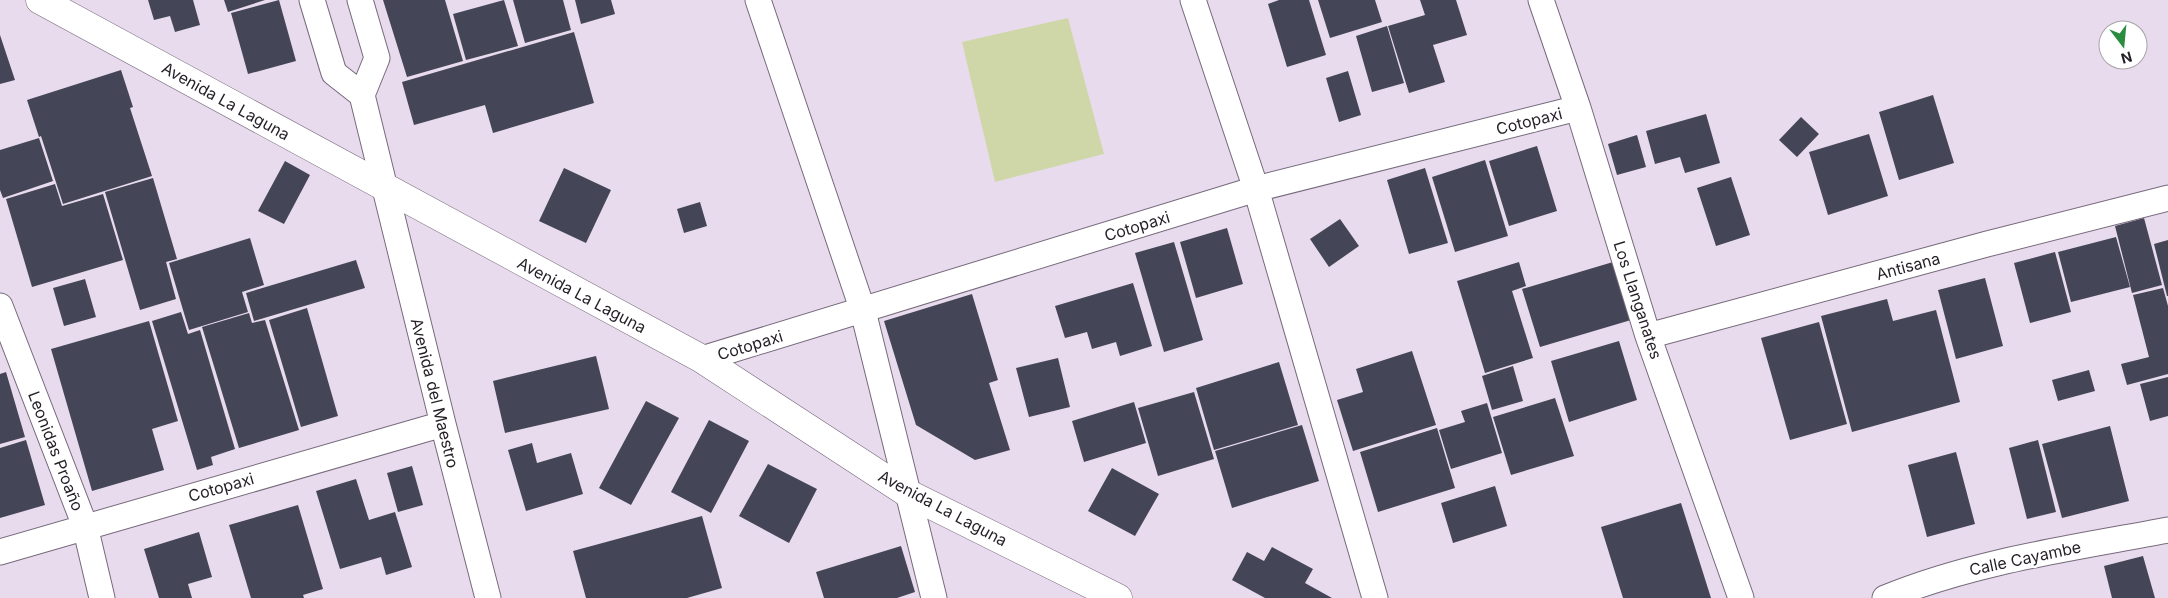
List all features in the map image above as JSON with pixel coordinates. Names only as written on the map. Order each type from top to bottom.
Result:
[{"type":"street","name":"Avenida La Laguna","points":[[40,0],[702,360],[909,494],[1118,598]]},
{"type":"street","points":[[312,0],[334,73],[362,95],[377,58],[360,0]]},
{"type":"street","points":[[758,0],[863,311],[909,494],[926,572],[934,598]]},
{"type":"street","points":[[1193,0],[1256,189],[1375,598]]},
{"type":"street","name":"Los Llanganates","points":[[1541,0],[1578,108],[1648,336],[1741,598]]},
{"type":"street","name":"Avenida del Maestro","points":[[362,95],[383,187],[488,598]]},
{"type":"street","name":"Cotopaxi","points":[[702,360],[1256,189],[1578,108]]},
{"type":"street","name":"Antisana","points":[[1648,336],[2168,198]]},
{"type":"street","name":"Leonidas Proaño","points":[[0,306],[85,526],[102,598]]},
{"type":"street","name":"Cotopaxi","points":[[0,552],[443,424]]},
{"type":"street","name":"Calle Cayambe","points":[[1884,598],[1924,582],[2016,558],[2168,530]]},
{"type":"green space","points":[[1068,18],[1104,154],[995,182],[962,42]]},
{"type":"building","points":[[148,0],[193,0],[200,25],[175,32],[170,16],[154,20]]},
{"type":"building","points":[[224,0],[265,0],[228,12]]},
{"type":"building","points":[[279,0],[296,61],[248,74],[231,13]]},
{"type":"building","points":[[383,0],[445,0],[463,61],[407,77]]},
{"type":"building","points":[[504,0],[518,46],[466,60],[453,14]]},
{"type":"building","points":[[513,0],[563,0],[571,30],[525,43]]},
{"type":"building","points":[[575,0],[611,0],[615,14],[581,24]]},
{"type":"building","points":[[1279,0],[1309,0],[1326,55],[1287,67],[1268,4]]},
{"type":"building","points":[[1318,0],[1375,0],[1382,22],[1330,38]]},
{"type":"building","points":[[1420,0],[1456,0],[1467,35],[1433,45],[1445,82],[1409,93],[1388,26],[1425,15]]},
{"type":"building","points":[[1387,26],[1404,83],[1372,92],[1356,36]]},
{"type":"building","points":[[574,32],[594,103],[493,133],[485,105],[414,125],[402,82]]},
{"type":"building","points":[[0,35],[15,80],[0,84]]},
{"type":"building","points":[[121,70],[133,107],[130,108],[152,176],[63,204],[27,100]]},
{"type":"building","points":[[1348,71],[1361,115],[1339,122],[1326,78]]},
{"type":"building","points":[[1933,95],[1954,163],[1899,180],[1879,112]]},
{"type":"building","points":[[1706,114],[1720,163],[1685,173],[1680,157],[1655,164],[1646,131]]},
{"type":"building","points":[[1801,117],[1819,134],[1797,157],[1779,140]]},
{"type":"building","points":[[1869,134],[1888,196],[1828,215],[1809,152]]},
{"type":"building","points":[[1637,135],[1646,167],[1617,175],[1608,144]]},
{"type":"building","points":[[39,138],[53,181],[3,198],[0,190],[0,150]]},
{"type":"building","points":[[1537,146],[1557,211],[1509,226],[1489,161]]},
{"type":"building","points":[[1485,160],[1508,236],[1455,252],[1432,177]]},
{"type":"building","points":[[285,161],[310,175],[284,224],[258,211]]},
{"type":"building","points":[[564,168],[611,190],[586,243],[539,221]]},
{"type":"building","points":[[1425,168],[1448,243],[1409,254],[1387,180]]},
{"type":"building","points":[[1731,177],[1750,235],[1716,246],[1697,188]]},
{"type":"building","points":[[153,178],[177,259],[166,262],[176,299],[140,310],[105,192]]},
{"type":"building","points":[[55,184],[62,206],[103,194],[123,260],[32,287],[6,199]]},
{"type":"building","points":[[700,202],[707,226],[684,233],[677,209]]},
{"type":"building","points":[[2144,218],[2162,285],[2132,293],[2115,226]]},
{"type":"building","points":[[1340,219],[1359,246],[1329,267],[1310,239]]},
{"type":"building","points":[[1227,228],[1243,284],[1196,298],[1180,242]]},
{"type":"building","points":[[2116,237],[2130,287],[2071,302],[2058,252]]},
{"type":"building","points":[[250,238],[264,285],[242,292],[248,312],[189,330],[169,263]]},
{"type":"building","points":[[2168,240],[2168,296],[2167,296],[2154,244]]},
{"type":"building","points":[[1174,242],[1203,340],[1164,352],[1135,253]]},
{"type":"building","points":[[2055,252],[2071,312],[2030,323],[2014,263]]},
{"type":"building","points":[[356,260],[365,288],[254,321],[246,293]]},
{"type":"building","points":[[1519,262],[1526,286],[1512,291],[1533,358],[1485,373],[1457,281]]},
{"type":"building","points":[[1613,262],[1631,320],[1540,347],[1522,289]]},
{"type":"building","points":[[1985,278],[2003,346],[1956,359],[1938,290]]},
{"type":"building","points":[[85,279],[96,317],[64,326],[53,288]]},
{"type":"building","points":[[1133,283],[1152,346],[1120,356],[1116,342],[1092,349],[1087,332],[1065,338],[1055,306]]},
{"type":"building","points":[[2163,288],[2168,306],[2168,374],[2127,385],[2121,364],[2149,357],[2133,295]]},
{"type":"building","points":[[972,294],[998,380],[989,383],[1010,450],[975,460],[916,425],[884,321]]},
{"type":"building","points":[[1887,299],[1893,321],[1936,310],[1960,402],[1852,432],[1821,316]]},
{"type":"building","points":[[307,308],[338,416],[301,427],[269,320]]},
{"type":"building","points":[[181,312],[188,334],[200,330],[235,449],[211,457],[213,465],[197,470],[152,321]]},
{"type":"building","points":[[249,313],[252,323],[265,320],[299,430],[239,448],[202,327]]},
{"type":"building","points":[[149,321],[178,421],[152,429],[164,470],[92,491],[51,349]]},
{"type":"building","points":[[1819,322],[1847,424],[1790,440],[1761,338]]},
{"type":"building","points":[[1619,341],[1637,400],[1569,422],[1551,361]]},
{"type":"building","points":[[1412,351],[1436,425],[1353,451],[1337,400],[1363,392],[1356,369]]},
{"type":"building","points":[[596,356],[609,409],[505,433],[493,381]]},
{"type":"building","points":[[1058,358],[1070,407],[1029,417],[1016,368]]},
{"type":"building","points":[[1279,362],[1298,425],[1214,450],[1196,388]]},
{"type":"building","points":[[1513,366],[1523,401],[1492,410],[1482,376]]},
{"type":"building","points":[[2089,370],[2095,391],[2058,401],[2052,380]]},
{"type":"building","points":[[6,372],[25,437],[0,444],[0,374]]},
{"type":"building","points":[[2168,377],[2168,416],[2150,421],[2140,384]]},
{"type":"building","points":[[1194,392],[1214,459],[1158,476],[1138,408]]},
{"type":"building","points":[[1555,398],[1574,456],[1511,475],[1493,417]]},
{"type":"building","points":[[646,401],[679,418],[631,505],[599,488]]},
{"type":"building","points":[[1134,402],[1146,443],[1084,462],[1072,421]]},
{"type":"building","points":[[1487,403],[1502,453],[1451,469],[1439,430],[1465,422],[1461,411]]},
{"type":"building","points":[[709,420],[749,441],[711,513],[671,492]]},
{"type":"building","points":[[1302,425],[1319,481],[1232,508],[1215,451]]},
{"type":"building","points":[[2110,426],[2129,501],[2062,518],[2042,444]]},
{"type":"building","points":[[1437,428],[1455,488],[1378,512],[1360,452]]},
{"type":"building","points":[[26,440],[45,505],[0,518],[0,448]]},
{"type":"building","points":[[2038,440],[2056,512],[2027,519],[2009,448]]},
{"type":"building","points":[[532,443],[537,463],[571,453],[583,494],[526,511],[508,450]]},
{"type":"building","points":[[1956,452],[1975,524],[1927,537],[1908,465]]},
{"type":"building","points":[[768,464],[817,489],[789,543],[739,516]]},
{"type":"building","points":[[412,466],[423,505],[398,512],[387,473]]},
{"type":"building","points":[[1112,468],[1159,494],[1135,536],[1088,511]]},
{"type":"building","points":[[356,479],[369,520],[395,512],[412,567],[386,575],[381,557],[340,569],[316,491]]},
{"type":"building","points":[[1495,486],[1507,526],[1453,543],[1441,503]]},
{"type":"building","points":[[1681,503],[1711,598],[1623,598],[1601,527]]},
{"type":"building","points":[[298,505],[323,589],[303,595],[304,598],[251,598],[229,525]]},
{"type":"building","points":[[702,516],[722,588],[687,598],[586,598],[573,551]]},
{"type":"building","points":[[199,532],[212,577],[188,584],[192,598],[159,598],[144,549]]},
{"type":"building","points":[[901,546],[915,592],[897,598],[824,598],[816,572]]},
{"type":"building","points":[[1272,547],[1313,569],[1305,583],[1332,598],[1265,598],[1232,580],[1247,552],[1264,561]]},
{"type":"building","points":[[2143,556],[2155,598],[2112,598],[2104,566]]}]
